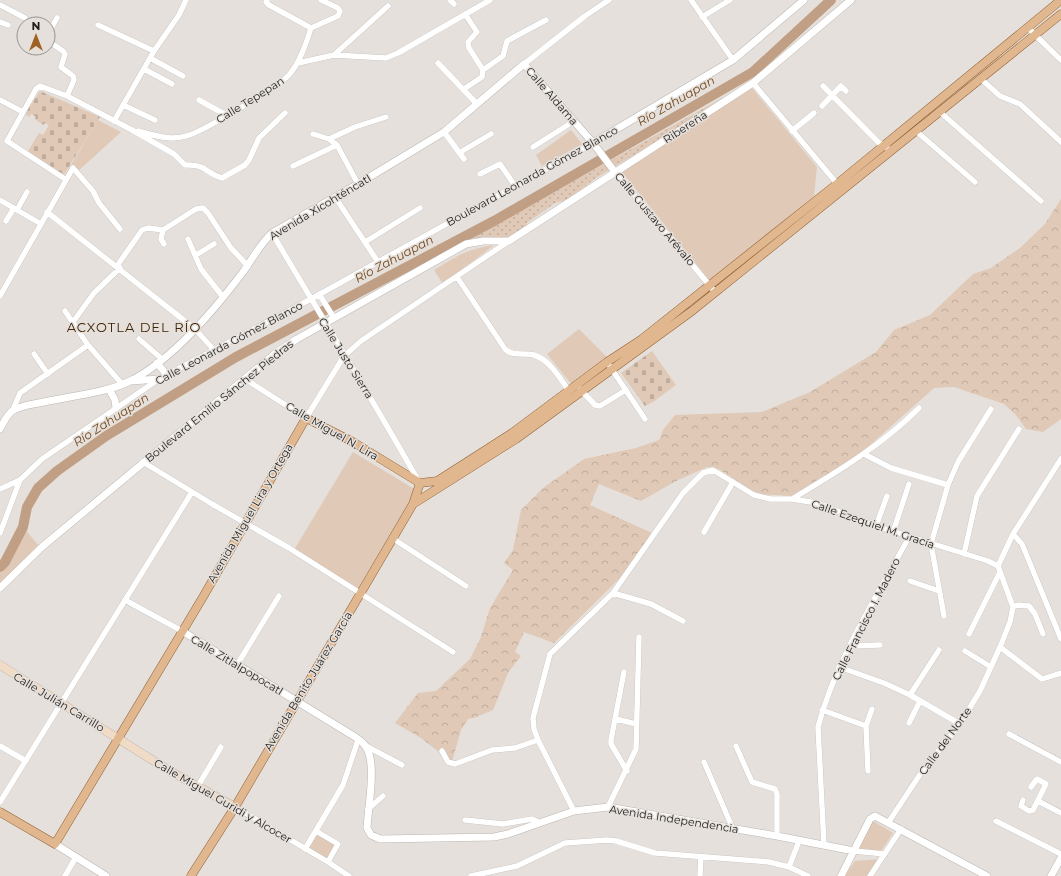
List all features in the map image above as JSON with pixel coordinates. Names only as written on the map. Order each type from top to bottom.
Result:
[{"type":"main road","points":[[839,187],[882,145],[1061,0]]},
{"type":"main road","points":[[413,504],[514,436],[609,366],[649,343],[839,187],[889,153],[1061,14]]},
{"type":"main road","points":[[420,483],[437,481],[514,436],[569,391],[579,388]]},
{"type":"main road","name":"Calle Miguel N. Lira","points":[[306,418],[354,442],[420,483]]},
{"type":"main road","name":"Avenida Miguel Lira y Ortega","points":[[55,844],[119,739],[306,418]]},
{"type":"main road","name":"Avenida Benito Juárez García","points":[[191,876],[235,807],[413,504],[420,483]]},
{"type":"main road","name":"Calle Julián Carrillo","points":[[1,667],[119,739]]},
{"type":"main road","name":"Calle Miguel Guridi y Alcocer","points":[[119,739],[235,807]]},
{"type":"main road","points":[[0,812],[55,844]]},
{"type":"street","points":[[114,121],[154,51],[179,15],[186,0]]},
{"type":"street","points":[[266,0],[268,5],[311,28],[338,16],[340,11],[338,8],[321,0]]},
{"type":"street","points":[[298,63],[334,55],[386,58],[398,53],[490,0]]},
{"type":"street","name":"Avenida Xicohténcatl","points":[[12,412],[26,406],[109,389],[131,381],[160,361],[195,329],[224,297],[248,266],[261,242],[272,233],[358,184],[444,132],[524,64],[585,16],[609,0]]},
{"type":"street","points":[[691,0],[733,60]]},
{"type":"street","points":[[702,17],[730,0]]},
{"type":"street","name":"Boulevard Leonarda Gómez Blanco","points":[[312,301],[378,262],[594,144],[733,60],[804,0]]},
{"type":"street","name":"Ribereña","points":[[509,241],[753,84],[851,0]]},
{"type":"street","points":[[0,6],[21,16]]},
{"type":"street","points":[[334,55],[388,6]]},
{"type":"street","points":[[464,89],[482,77],[483,70],[469,48],[468,42],[477,32],[465,14]]},
{"type":"street","points":[[483,70],[503,56],[507,41],[546,20]]},
{"type":"street","points":[[0,22],[8,25]]},
{"type":"street","points":[[98,25],[154,51]]},
{"type":"street","name":"Calle Tepepan","points":[[132,130],[162,137],[186,137],[226,115],[288,76],[298,63],[311,28]]},
{"type":"street","points":[[1028,28],[1061,60]]},
{"type":"street","points":[[56,46],[64,51],[65,54],[61,67],[73,76],[74,80],[67,96]]},
{"type":"street","points":[[150,58],[183,76]]},
{"type":"street","points":[[438,63],[478,104]]},
{"type":"street","name":"Calle Aldama","points":[[524,64],[594,144]]},
{"type":"street","points":[[144,69],[172,84]]},
{"type":"street","points":[[981,79],[1000,96],[1020,104],[1061,142]]},
{"type":"street","points":[[753,84],[839,187]]},
{"type":"street","points":[[65,179],[12,145],[8,140],[36,89],[40,86],[67,96],[132,130],[174,154],[185,165],[201,166],[215,176],[222,178],[245,165],[249,160],[259,138],[285,113]]},
{"type":"street","points":[[823,86],[882,145],[884,152],[889,153]]},
{"type":"street","points":[[822,106],[841,86],[846,91]]},
{"type":"street","points":[[0,100],[23,112]]},
{"type":"street","points":[[199,100],[226,115]]},
{"type":"street","points":[[123,105],[155,120]]},
{"type":"street","points":[[940,112],[1041,201]]},
{"type":"street","points":[[792,131],[814,113]]},
{"type":"street","points":[[329,139],[355,127],[386,117]]},
{"type":"street","points":[[533,147],[574,121]]},
{"type":"street","points":[[916,131],[974,182]]},
{"type":"street","points":[[444,132],[464,159]]},
{"type":"street","points":[[313,134],[329,139],[337,145],[358,184]]},
{"type":"street","points":[[459,153],[491,134]]},
{"type":"street","name":"Calle Gustavo Arévalo","points":[[594,144],[615,172],[713,289]]},
{"type":"street","points":[[293,166],[337,145]]},
{"type":"street","points":[[480,174],[500,164],[515,186]]},
{"type":"street","points":[[0,296],[65,179],[73,168],[93,191],[99,203],[120,229]]},
{"type":"street","points":[[6,221],[27,192]]},
{"type":"street","points":[[335,197],[378,262]]},
{"type":"street","points":[[0,200],[41,224]]},
{"type":"street","points":[[73,322],[94,293],[118,267],[142,230],[148,228],[163,230],[196,209],[203,208],[208,213],[231,248],[248,266]]},
{"type":"street","points":[[365,242],[420,208]]},
{"type":"street","points":[[48,212],[195,329],[214,350]]},
{"type":"street","points":[[163,230],[161,239],[164,244]]},
{"type":"street","name":"Calle Justo Sierra","points":[[272,233],[344,356],[369,393],[420,483]]},
{"type":"street","points":[[188,239],[201,269],[224,297]]},
{"type":"street","name":"Boulevard Emilio Sánchez Piedras","points":[[0,588],[43,546],[143,462],[297,339],[332,316],[466,244],[483,241],[509,241]]},
{"type":"street","name":"Avenida Miguel Lira y Ortega","points":[[306,418],[344,356],[379,328],[509,241]]},
{"type":"street","points":[[196,255],[214,244]]},
{"type":"street","points":[[457,277],[504,349],[508,352],[533,355],[544,359],[569,391]]},
{"type":"street","points":[[320,297],[332,316]]},
{"type":"street","name":"Calle Leonarda Gómez Blanco","points":[[0,533],[20,480],[42,459],[159,379],[312,301]]},
{"type":"street","points":[[65,311],[88,346],[122,384]]},
{"type":"street","points":[[139,338],[160,361],[166,375]]},
{"type":"street","points":[[0,428],[12,412],[20,393],[29,385],[48,374],[88,346]]},
{"type":"street","points":[[34,354],[48,374]]},
{"type":"street","points":[[609,366],[645,419]]},
{"type":"street","points":[[131,381],[159,379]]},
{"type":"street","name":"Calle Miguel N. Lira","points":[[245,379],[306,418]]},
{"type":"street","points":[[579,388],[595,405],[600,406],[626,390]]},
{"type":"street","points":[[109,389],[115,400],[116,408]]},
{"type":"street","points":[[792,499],[864,454],[908,419],[919,408]]},
{"type":"street","points":[[944,616],[930,544],[948,485],[958,462],[991,409]]},
{"type":"street","points":[[964,554],[977,496],[1019,429]]},
{"type":"street","points":[[864,454],[891,468],[948,485]]},
{"type":"street","points":[[969,634],[999,569],[1013,534],[1061,459]]},
{"type":"street","points":[[143,462],[192,492],[245,521],[361,592],[453,652]]},
{"type":"street","name":"Calle Ezequiel M. Gracía","points":[[574,811],[538,740],[534,729],[534,718],[550,654],[613,592],[683,493],[703,473],[713,470],[760,496],[770,499],[792,499],[817,503],[893,532],[988,560],[999,569]]},
{"type":"street","points":[[0,489],[20,480]]},
{"type":"street","points":[[704,532],[733,482]]},
{"type":"street","points":[[893,532],[909,484]]},
{"type":"street","points":[[0,802],[192,492]]},
{"type":"street","points":[[876,526],[887,496]]},
{"type":"street","points":[[1013,534],[1022,544],[1061,639]]},
{"type":"street","name":"Calle Francisco I. Madero","points":[[824,845],[818,727],[822,710],[839,667],[909,537]]},
{"type":"street","points":[[392,538],[466,586]]},
{"type":"street","points":[[999,569],[1012,607],[1018,605],[1029,606],[1035,614],[1043,634]]},
{"type":"street","points":[[910,581],[939,591]]},
{"type":"street","points":[[613,592],[651,604],[683,621]]},
{"type":"street","points":[[236,665],[279,596]]},
{"type":"street","name":"Calle Zitlalpopocatl","points":[[125,600],[182,631],[366,746]]},
{"type":"street","name":"Calle del Norte","points":[[888,823],[921,773],[960,724],[980,691],[1010,622],[1012,607]]},
{"type":"street","points":[[608,808],[636,749],[639,637]]},
{"type":"street","points":[[850,646],[880,645]]},
{"type":"street","points":[[1000,646],[1042,679],[1061,673]]},
{"type":"street","points":[[910,695],[939,650]]},
{"type":"street","points":[[965,651],[991,667]]},
{"type":"street","points":[[839,667],[884,683],[910,695],[960,724]]},
{"type":"street","points":[[624,672],[611,744],[626,771]]},
{"type":"street","points":[[909,723],[920,701]]},
{"type":"street","points":[[868,771],[866,726],[872,709]]},
{"type":"street","points":[[822,710],[866,726]]},
{"type":"street","points":[[616,719],[636,724]]},
{"type":"street","points":[[1009,734],[1061,762]]},
{"type":"street","points":[[305,849],[343,785],[358,740]]},
{"type":"street","points":[[442,751],[448,762],[455,764],[492,750],[515,748],[538,740]]},
{"type":"street","points":[[0,746],[26,761]]},
{"type":"street","points":[[366,746],[402,764]]},
{"type":"street","name":"Avenida Independencia","points":[[366,746],[369,754],[371,770],[367,828],[371,835],[380,839],[494,837],[508,834],[574,811],[608,808],[776,836],[854,851]]},
{"type":"street","points":[[736,746],[752,782],[775,789],[777,794],[776,836]]},
{"type":"street","points":[[198,786],[221,747]]},
{"type":"street","points":[[704,762],[733,829]]},
{"type":"street","points":[[1023,800],[1020,806],[1031,811],[1046,784],[1036,779],[1031,787]]},
{"type":"street","points":[[368,808],[383,796]]},
{"type":"street","points":[[1038,800],[1061,813]]},
{"type":"street","name":"Calle Miguel Guridi y Alcocer","points":[[235,807],[328,862],[347,876]]},
{"type":"street","points":[[841,876],[870,820],[875,816],[987,876]]},
{"type":"street","points":[[465,820],[503,824],[532,819],[540,823]]},
{"type":"street","points":[[996,821],[1061,854]]},
{"type":"street","points":[[870,876],[901,829]]},
{"type":"street","points":[[316,831],[338,844],[328,862]]},
{"type":"street","points":[[471,876],[517,866],[565,843],[616,841],[655,853],[701,858],[769,862],[789,867],[808,876]]},
{"type":"street","points":[[789,867],[799,841]]},
{"type":"street","points":[[55,844],[106,876]]},
{"type":"street","points":[[854,851],[885,854]]},
{"type":"street","points":[[65,876],[76,857]]},
{"type":"street","points":[[700,876],[701,858]]},
{"type":"street","points":[[1051,876],[1061,858]]},
{"type":"green space","points":[[997,55],[1003,61],[908,136],[903,132]]},
{"type":"green space","points":[[747,84],[707,111],[596,178],[567,200],[555,203],[527,223],[523,230],[512,238],[472,238]]},
{"type":"green space","points":[[752,88],[817,167],[814,196],[710,281],[622,172]]},
{"type":"green space","points":[[40,91],[100,117],[63,176],[27,153],[39,133],[43,135],[49,125],[45,123],[43,125],[31,114],[29,117],[25,114]]},
{"type":"green space","points":[[98,120],[121,132],[77,172],[65,175]]},
{"type":"green space","points":[[571,130],[582,144],[542,166],[536,155]]},
{"type":"green space","points":[[1061,199],[1061,419],[1043,432],[1026,429],[1015,414],[1004,404],[954,387],[934,388],[860,454],[791,496],[757,494],[719,469],[707,467],[676,481],[641,501],[599,484],[590,505],[652,533],[620,578],[554,643],[524,632],[515,652],[521,656],[508,673],[493,710],[468,719],[461,730],[452,762],[421,738],[395,723],[418,693],[436,691],[470,659],[481,637],[490,608],[513,570],[504,563],[513,550],[521,510],[543,488],[584,459],[636,448],[659,440],[663,430],[675,415],[762,412],[810,392],[876,352],[894,330],[930,315],[973,274],[991,268],[1020,248],[1045,224]]},
{"type":"green space","points":[[494,245],[443,284],[434,270],[462,254]]},
{"type":"green space","points":[[579,329],[608,358],[572,385],[547,354]]},
{"type":"green space","points":[[652,351],[676,385],[645,406],[621,373]]},
{"type":"green space","points":[[353,452],[416,490],[358,588],[294,550]]},
{"type":"green space","points":[[25,529],[38,545],[0,585],[0,569],[11,556]]},
{"type":"green space","points":[[873,821],[893,833],[881,851],[860,850],[858,849]]},
{"type":"green space","points":[[316,831],[338,844],[328,862],[305,849],[307,839],[310,840]]},
{"type":"green space","points":[[880,859],[867,876],[845,876],[855,861]]},
{"type":"waterway","name":"Río Zahuapan","points":[[0,567],[5,562],[23,527],[27,507],[38,488],[57,471],[106,436],[236,357],[494,221],[753,72],[831,0]]},
{"type":"district","name":"ACXOTLA DEL RÍO","points":[[134,327]]}]
